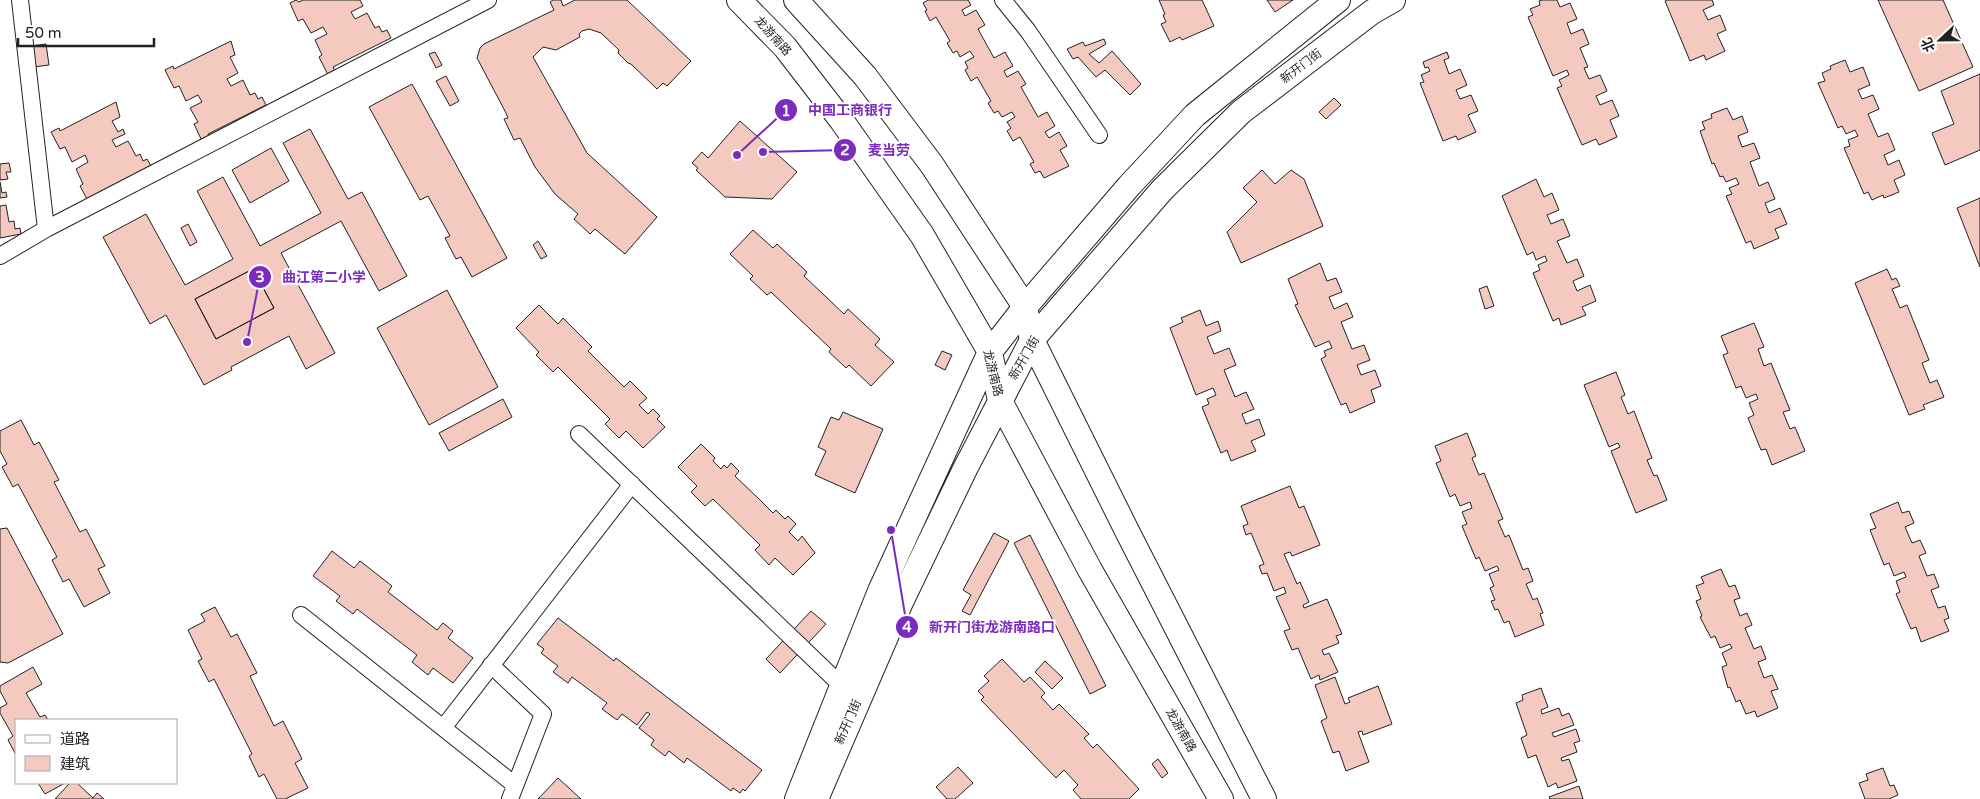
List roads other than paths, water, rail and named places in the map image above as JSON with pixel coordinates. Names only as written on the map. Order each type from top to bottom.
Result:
[{"type":"street","points":[[20,0],[46,230]]},
{"type":"street","points":[[0,256],[46,230],[488,0]]},
{"type":"street","name":"龙游南路","points":[[739,0],[785,47],[842,121],[922,235],[990,352],[1000,401],[1090,570],[1221,799]]},
{"type":"street","points":[[796,0],[833,38],[888,104],[985,244],[1025,307],[1032,340],[1264,799]]},
{"type":"street","points":[[1003,0],[1028,31],[1099,135]]},
{"type":"street","name":"新开门街","points":[[797,799],[903,537],[990,352],[1025,307],[1129,186],[1195,115],[1338,0]]},
{"type":"street","name":"新开门街","points":[[816,799],[901,602],[1032,340],[1162,190],[1241,112],[1372,12],[1393,0]]},
{"type":"street","points":[[579,434],[843,687]]},
{"type":"street","points":[[442,728],[632,484]]},
{"type":"street","points":[[300,615],[442,728],[512,792],[543,714],[491,665]]},
{"type":"place","name":"麦当劳","points":[[763,152]]},
{"type":"place","name":"中国工商银行","points":[[737,155]]},
{"type":"place","name":"曲江第二小学","points":[[247,342]]},
{"type":"place","name":"新开门街龙游南路口","points":[[891,530]]}]
